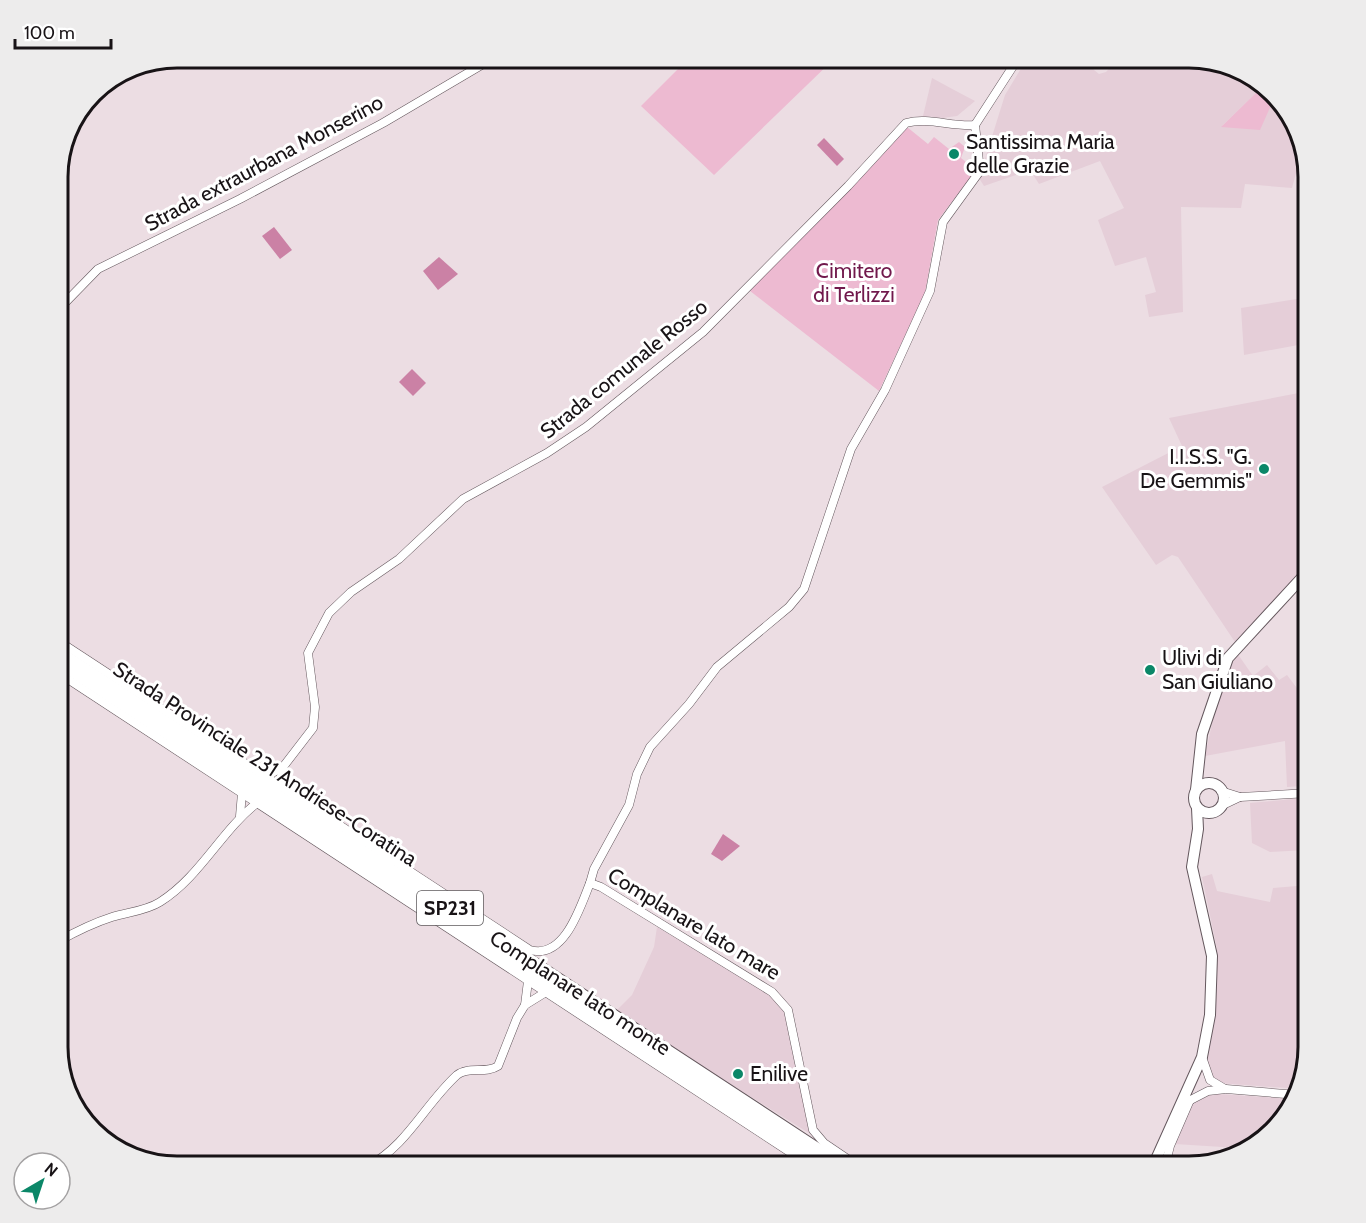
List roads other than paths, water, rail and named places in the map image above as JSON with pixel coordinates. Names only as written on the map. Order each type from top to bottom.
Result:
[{"type":"highway","name":"Strada Provinciale 231 Andriese-Coratina","points":[[68,658],[828,1156]]},
{"type":"highway","name":"Strada Provinciale 231 Andriese-Coratina","points":[[68,668],[812,1156]]},
{"type":"main road","points":[[1158,1156],[1202,1057],[1210,1015],[1212,956],[1192,867],[1198,829],[1194,799],[1205,723],[1228,658],[1298,582]]},
{"type":"main road","points":[[1198,829],[1210,813],[1221,806],[1217,788],[1200,768]]},
{"type":"main road","points":[[1196,790],[1203,784],[1217,788]]},
{"type":"main road","points":[[1197,808],[1210,813]]},
{"type":"street","name":"Strada extraurbana Monserino","points":[[68,300],[98,269],[383,123],[476,68]]},
{"type":"street","points":[[590,883],[594,869],[625,813],[637,774],[650,747],[689,704],[717,667],[789,607],[804,589],[850,449],[885,390],[930,291],[943,222],[976,177],[980,166],[975,125],[1012,68]]},
{"type":"street","name":"Strada comunale Rosso","points":[[265,777],[283,767],[304,743],[314,724],[315,707],[308,653],[329,613],[351,592],[399,559],[463,499],[547,453],[586,427],[703,332],[848,186],[906,123],[915,120],[958,127],[975,125]]},
{"type":"street","name":"Complanare lato mare","points":[[68,647],[531,951],[548,951],[561,942],[590,883],[601,887],[783,1000],[788,1010],[813,1130],[824,1143],[843,1156]]},
{"type":"street","name":"Complanare lato monte","points":[[68,679],[796,1156]]},
{"type":"street","name":"Strada comunale Rosso","points":[[279,786],[283,767]]},
{"type":"street","points":[[1217,788],[1240,797]]},
{"type":"street","points":[[240,816],[242,793]]},
{"type":"street","points":[[1221,806],[1240,797],[1298,794]]},
{"type":"street","points":[[68,937],[112,917],[144,910],[160,902],[197,868],[240,816],[257,803]]},
{"type":"street","points":[[383,1156],[400,1144],[425,1109],[460,1073],[491,1070],[498,1066],[512,1028],[525,1005],[528,981]]},
{"type":"street","points":[[525,1005],[546,992]]},
{"type":"street","points":[[1202,1057],[1210,1087]]},
{"type":"street","points":[[1191,1082],[1197,1088],[1210,1087],[1287,1094]]},
{"type":"street","points":[[1181,1105],[1210,1087]]},
{"type":"street","points":[[1168,1156],[1192,1098]]},
{"type":"place","name":"Santissima Maria delle Grazie","points":[[954,154]]},
{"type":"place","name":"I.I.S.S. \"G. De Gemmis\"","points":[[1264,469]]},
{"type":"place","name":"Ulivi di San Giuliano","points":[[1150,670]]},
{"type":"place","name":"Enilive","points":[[738,1074]]},
{"type":"park label","name":"Cimitero di Terlizzi","points":[[854,283]]}]
